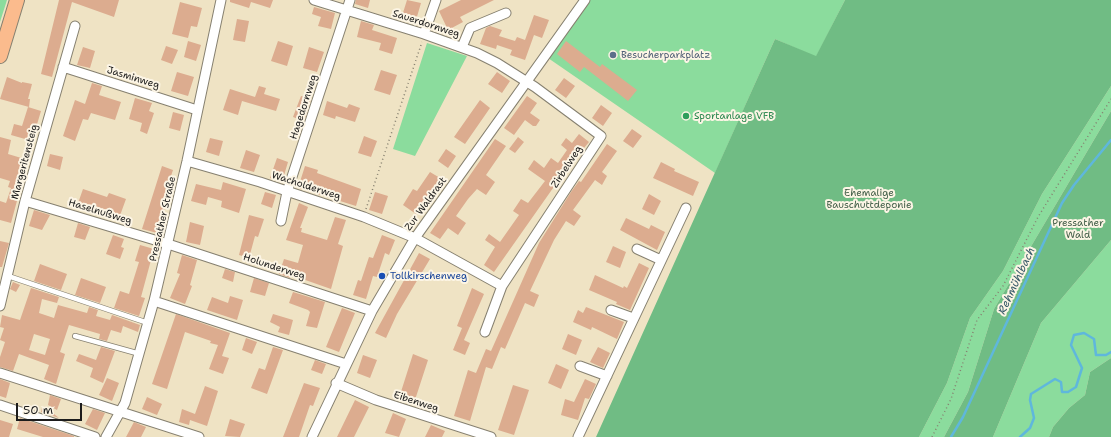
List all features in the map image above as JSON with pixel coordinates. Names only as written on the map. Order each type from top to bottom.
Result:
[{"type":"main road","points":[[0,56],[17,0]]},
{"type":"street","name":"Pressather Straße","points":[[106,437],[120,412],[129,391],[154,301],[187,161],[220,0]]},
{"type":"street","name":"Sauerdornweg","points":[[314,0],[462,47],[497,63],[528,83]]},
{"type":"street","name":"Hagedornweg","points":[[281,221],[287,192],[350,0]]},
{"type":"street","points":[[424,34],[436,0]]},
{"type":"street","name":"Zur Waldrast","points":[[312,437],[336,383],[372,311],[415,238],[528,83],[585,0]]},
{"type":"street","name":"Sauerdornweg","points":[[462,47],[470,28],[506,13]]},
{"type":"street","name":"Margeritensteig","points":[[0,306],[25,201],[75,26]]},
{"type":"street","name":"Jasminweg","points":[[63,67],[197,110]]},
{"type":"street","name":"Zirbelweg","points":[[485,332],[502,286],[601,136],[528,83]]},
{"type":"street","name":"Wacholderweg","points":[[187,161],[260,182],[364,217],[415,238]]},
{"type":"street","name":"Haselnußweg","points":[[25,201],[168,244]]},
{"type":"street","points":[[578,437],[686,208]]},
{"type":"street","points":[[415,238],[502,286]]},
{"type":"street","name":"Holunderweg","points":[[168,244],[372,311]]},
{"type":"street","points":[[637,249],[661,260]]},
{"type":"street","points":[[154,301],[346,364]]},
{"type":"street","points":[[611,310],[633,318]]},
{"type":"street","points":[[580,366],[607,376]]},
{"type":"street","points":[[0,374],[199,437]]},
{"type":"street","name":"Eibenweg","points":[[336,383],[376,400],[491,437]]},
{"type":"street","points":[[0,406],[95,437]]},
{"type":"lane","points":[[8,276],[148,323]]},
{"type":"lane","points":[[75,336],[140,354]]},
{"type":"path","points":[[364,217],[424,34]]},
{"type":"path","points":[[932,437],[950,399],[977,320],[1003,286],[1038,217],[1111,99]]},
{"type":"green space","points":[[0,0],[7,0],[0,22]]},
{"type":"green space","name":"Sportanlage VFB","points":[[588,0],[845,0],[816,57],[775,39],[715,173],[548,58]]},
{"type":"green space","name":"Ehemalige Bauschuttdeponie","points":[[845,0],[1111,0],[1111,86],[1042,194],[1003,271],[970,318],[947,383],[919,437],[596,437],[775,39],[816,56]]},
{"type":"green space","points":[[427,43],[467,56],[415,156],[393,149]]},
{"type":"green space","points":[[1111,86],[1111,111],[994,309],[968,392],[944,437],[919,437],[947,383],[970,318],[1003,271],[1042,194]]},
{"type":"green space","name":"Pressather Wald","points":[[1111,111],[1111,240],[1041,323],[993,437],[944,437],[968,392],[994,309]]},
{"type":"green space","points":[[1111,240],[1111,358],[1090,372],[1085,395],[1069,408],[1053,427],[1049,437],[993,437],[1041,323]]},
{"type":"green space","points":[[1111,358],[1111,437],[1049,437],[1053,427],[1069,408],[1085,395],[1090,372]]},
{"type":"building","points":[[59,0],[119,0],[114,17],[72,2],[52,77],[41,74]]},
{"type":"building","points":[[230,0],[273,0],[270,8],[251,2],[249,8],[230,2]]},
{"type":"building","points":[[356,0],[370,0],[368,8],[355,4]]},
{"type":"building","points":[[407,0],[421,3],[416,20],[402,16]]},
{"type":"building","points":[[461,0],[494,0],[460,17],[463,22],[448,30],[439,11]]},
{"type":"building","points":[[180,2],[202,8],[197,27],[191,26],[188,38],[172,34]]},
{"type":"building","points":[[314,7],[335,13],[331,29],[318,26],[321,17],[312,14]]},
{"type":"building","points":[[534,15],[549,20],[542,38],[534,35],[525,60],[510,55],[512,50],[497,45],[496,49],[480,44],[486,28],[490,26],[502,30],[499,36],[515,41],[517,37],[525,40]]},
{"type":"building","points":[[237,19],[249,21],[245,42],[233,40]]},
{"type":"building","points":[[361,21],[374,25],[372,30],[397,38],[392,54],[379,50],[381,43],[357,37]]},
{"type":"building","points":[[188,41],[201,45],[196,61],[184,57]]},
{"type":"building","points":[[278,41],[293,46],[287,66],[271,61]]},
{"type":"building","points":[[566,41],[600,67],[602,64],[637,90],[628,101],[584,67],[580,72],[557,54]]},
{"type":"building","points":[[166,46],[178,50],[172,64],[161,60]]},
{"type":"building","points":[[83,47],[95,51],[90,68],[77,65]]},
{"type":"building","points":[[309,47],[324,52],[317,72],[303,68]]},
{"type":"building","points":[[381,70],[397,75],[390,95],[374,90]]},
{"type":"building","points":[[177,72],[194,77],[188,96],[171,91]]},
{"type":"building","points":[[497,72],[510,81],[502,93],[488,84]]},
{"type":"building","points":[[7,77],[22,83],[32,84],[28,99],[30,99],[29,107],[0,99]]},
{"type":"building","points":[[564,78],[575,86],[566,98],[555,90]]},
{"type":"building","points":[[92,83],[102,86],[99,95],[121,102],[115,120],[91,113],[88,120],[83,119],[75,141],[63,136],[75,100],[85,104]]},
{"type":"building","points":[[259,86],[266,88],[264,94],[280,99],[276,111],[242,101],[238,115],[223,110],[230,89],[255,97]]},
{"type":"building","points":[[301,96],[311,99],[304,121],[293,117]]},
{"type":"building","points":[[527,96],[537,103],[530,113],[540,120],[536,126],[533,126],[525,120],[514,135],[504,128]]},
{"type":"building","points":[[135,98],[152,103],[149,111],[154,113],[147,134],[140,131],[142,123],[129,119]]},
{"type":"building","points":[[480,100],[490,108],[465,144],[454,137]]},
{"type":"building","points":[[327,101],[347,108],[349,104],[360,108],[355,122],[336,116],[335,119],[323,115]]},
{"type":"building","points":[[601,105],[612,113],[603,126],[592,118]]},
{"type":"building","points":[[28,107],[41,111],[32,141],[11,135],[14,124],[22,126]]},
{"type":"building","points":[[173,112],[184,115],[180,131],[169,128]]},
{"type":"building","points":[[632,129],[642,136],[633,148],[623,141]]},
{"type":"building","points":[[579,134],[589,142],[565,171],[494,272],[484,265],[495,247],[485,240],[489,234],[500,242],[519,215],[513,211],[521,199],[528,203],[545,181],[528,169],[534,160],[544,168],[551,158],[558,163],[567,150],[561,145],[566,138],[572,143]]},
{"type":"building","points":[[364,136],[377,141],[371,157],[358,153]]},
{"type":"building","points":[[0,137],[11,140],[8,154],[28,160],[11,223],[0,220],[0,201],[6,203],[11,188],[8,187],[10,181],[0,178]]},
{"type":"building","points":[[518,137],[524,142],[515,153],[509,149]]},
{"type":"building","points":[[210,138],[223,141],[219,156],[206,152]]},
{"type":"building","points":[[495,139],[506,146],[486,175],[495,182],[486,195],[477,189],[456,216],[466,223],[458,235],[448,228],[440,239],[430,233]]},
{"type":"building","points":[[607,144],[617,151],[602,172],[607,176],[602,185],[595,180],[573,210],[581,216],[574,226],[566,221],[554,240],[530,291],[539,295],[534,307],[525,303],[505,349],[501,347],[492,369],[486,367],[470,421],[454,416],[468,370],[476,373],[486,349],[491,351],[539,243],[571,192],[579,181],[581,182]]},
{"type":"building","points":[[446,149],[456,156],[448,168],[438,161]]},
{"type":"building","points":[[246,150],[260,155],[254,172],[240,168]]},
{"type":"building","points":[[50,154],[63,157],[60,170],[47,166]]},
{"type":"building","points":[[277,158],[288,162],[282,182],[270,178]]},
{"type":"building","points":[[661,162],[675,169],[674,171],[699,182],[693,196],[653,178]]},
{"type":"building","points":[[162,166],[173,170],[161,206],[165,207],[157,233],[142,229]]},
{"type":"building","points":[[305,166],[318,170],[317,173],[361,189],[356,206],[298,188]]},
{"type":"building","points":[[430,172],[440,178],[416,214],[403,205],[413,189],[417,191]]},
{"type":"building","points":[[223,182],[246,189],[239,213],[221,207],[222,201],[208,197],[206,205],[191,201],[196,184],[221,190]]},
{"type":"building","points":[[83,189],[107,197],[109,193],[126,199],[118,221],[77,206]]},
{"type":"building","points":[[265,192],[276,195],[272,208],[261,204]]},
{"type":"building","points":[[375,192],[388,196],[382,214],[369,210]]},
{"type":"building","points":[[649,194],[661,201],[654,215],[642,209]]},
{"type":"building","points":[[299,203],[308,207],[300,228],[302,228],[301,232],[327,240],[335,217],[346,220],[338,244],[343,246],[331,289],[291,275],[290,278],[279,274],[284,259],[298,263],[303,245],[286,240]]},
{"type":"building","points":[[34,210],[50,215],[42,230],[29,226]]},
{"type":"building","points":[[249,215],[264,219],[258,237],[255,236],[249,258],[239,255]]},
{"type":"building","points":[[626,218],[649,229],[651,225],[665,232],[657,250],[620,230]]},
{"type":"building","points":[[190,222],[204,226],[200,245],[186,242]]},
{"type":"building","points":[[78,223],[90,227],[85,240],[74,237]]},
{"type":"building","points":[[113,235],[124,239],[121,247],[124,248],[120,259],[106,254]]},
{"type":"building","points":[[382,235],[395,240],[389,255],[385,253],[377,277],[373,276],[366,299],[353,295],[358,280],[361,281],[369,257],[373,258]]},
{"type":"building","points":[[0,241],[9,243],[2,267],[0,267]]},
{"type":"building","points":[[140,245],[154,249],[141,297],[145,298],[139,316],[114,308],[120,291],[129,294],[139,262],[135,261]]},
{"type":"building","points":[[613,246],[626,252],[620,268],[606,262]]},
{"type":"building","points":[[419,253],[430,259],[397,314],[386,338],[375,333]]},
{"type":"building","points":[[182,255],[197,260],[190,285],[192,286],[185,304],[170,298],[180,274],[177,273]]},
{"type":"building","points":[[639,263],[649,268],[630,310],[616,304],[617,302],[589,290],[595,275],[623,288],[624,286],[627,288]]},
{"type":"building","points":[[40,264],[67,274],[61,290],[34,281]]},
{"type":"building","points":[[225,269],[235,272],[233,282],[222,278]]},
{"type":"building","points":[[81,278],[106,287],[100,303],[75,295]]},
{"type":"building","points":[[254,278],[269,283],[265,296],[250,292]]},
{"type":"building","points":[[13,282],[20,285],[16,292],[10,289]]},
{"type":"building","points":[[31,288],[59,297],[57,303],[42,299],[39,313],[54,318],[58,305],[87,313],[89,307],[98,310],[96,316],[110,320],[112,315],[140,325],[138,332],[123,326],[121,333],[111,330],[107,341],[99,339],[100,334],[69,325],[60,352],[65,354],[56,384],[44,379],[49,365],[19,354],[13,371],[0,367],[0,357],[5,342],[0,340],[4,328],[0,327],[2,315],[20,320]],"holes":[[[34,334],[50,339],[45,355],[29,350]]]},
{"type":"building","points":[[472,288],[484,294],[464,340],[470,343],[465,355],[453,350],[462,328],[457,326]]},
{"type":"building","points":[[293,292],[325,302],[317,328],[306,326],[310,312],[308,310],[289,303]]},
{"type":"building","points":[[230,296],[243,300],[237,320],[207,310],[212,297],[228,303]]},
{"type":"building","points":[[586,307],[624,322],[617,339],[592,327],[591,330],[573,322],[578,310],[583,313]]},
{"type":"building","points":[[342,308],[355,313],[339,352],[326,347]]},
{"type":"building","points":[[176,314],[230,333],[222,356],[229,358],[223,374],[209,369],[218,345],[185,332],[167,389],[152,384]]},
{"type":"building","points":[[273,314],[293,320],[289,335],[278,332],[280,327],[270,322]]},
{"type":"building","points":[[568,334],[582,340],[576,355],[562,349]]},
{"type":"building","points":[[246,338],[257,342],[252,354],[242,350]]},
{"type":"building","points":[[101,347],[115,351],[103,383],[90,377],[93,368],[76,361],[79,354],[96,360]]},
{"type":"building","points":[[273,347],[283,350],[267,394],[251,388],[259,368],[265,370]]},
{"type":"building","points":[[598,347],[610,353],[603,368],[590,362]]},
{"type":"building","points":[[413,354],[428,360],[414,403],[399,398]]},
{"type":"building","points":[[363,355],[377,360],[370,378],[357,373]]},
{"type":"building","points":[[315,360],[326,364],[322,374],[311,370]]},
{"type":"building","points":[[556,364],[569,370],[561,389],[548,383]]},
{"type":"building","points":[[107,378],[119,383],[112,401],[99,395]]},
{"type":"building","points":[[0,379],[10,383],[6,398],[0,396]]},
{"type":"building","points":[[585,379],[596,384],[589,399],[585,398],[578,420],[561,415],[565,399],[574,402]]},
{"type":"building","points":[[304,383],[320,388],[313,406],[310,405],[299,437],[283,437]]},
{"type":"building","points":[[513,385],[529,390],[514,435],[498,430]]},
{"type":"building","points":[[205,386],[218,391],[207,426],[190,420],[189,425],[179,422],[182,409],[195,414]]},
{"type":"building","points":[[50,395],[61,399],[57,410],[48,405]]},
{"type":"building","points":[[147,397],[162,404],[157,415],[142,409]]},
{"type":"building","points":[[355,400],[369,407],[354,437],[337,437]]},
{"type":"building","points":[[42,408],[49,410],[59,418],[41,412]]},
{"type":"building","points":[[93,409],[105,413],[97,430],[85,424]]},
{"type":"building","points":[[393,413],[406,419],[399,437],[385,433]]},
{"type":"building","points":[[20,418],[74,437],[43,437],[17,429]]},
{"type":"building","points":[[230,419],[245,424],[240,437],[225,436]]},
{"type":"building","points":[[0,420],[13,424],[9,437],[0,437]]},
{"type":"building","points":[[134,422],[146,427],[141,437],[126,437]]},
{"type":"building","points":[[431,425],[445,431],[442,437],[425,437]]},
{"type":"waterway","name":"Rehmühlbach","points":[[951,437],[963,417],[1062,203],[1074,185],[1111,140]]},
{"type":"waterway","points":[[1020,437],[1030,428],[1034,418],[1030,400],[1031,394],[1055,379],[1061,382],[1062,392],[1068,392],[1076,387],[1082,368],[1071,345],[1074,335],[1084,333],[1094,339],[1096,355],[1106,355],[1111,352]]},
{"type":"place","name":"Besucherparkplatz","points":[[613,55]]},
{"type":"place","name":"Sportanlage VFB","points":[[686,116]]},
{"type":"place","name":"Tollkirschenweg","points":[[382,276]]}]
